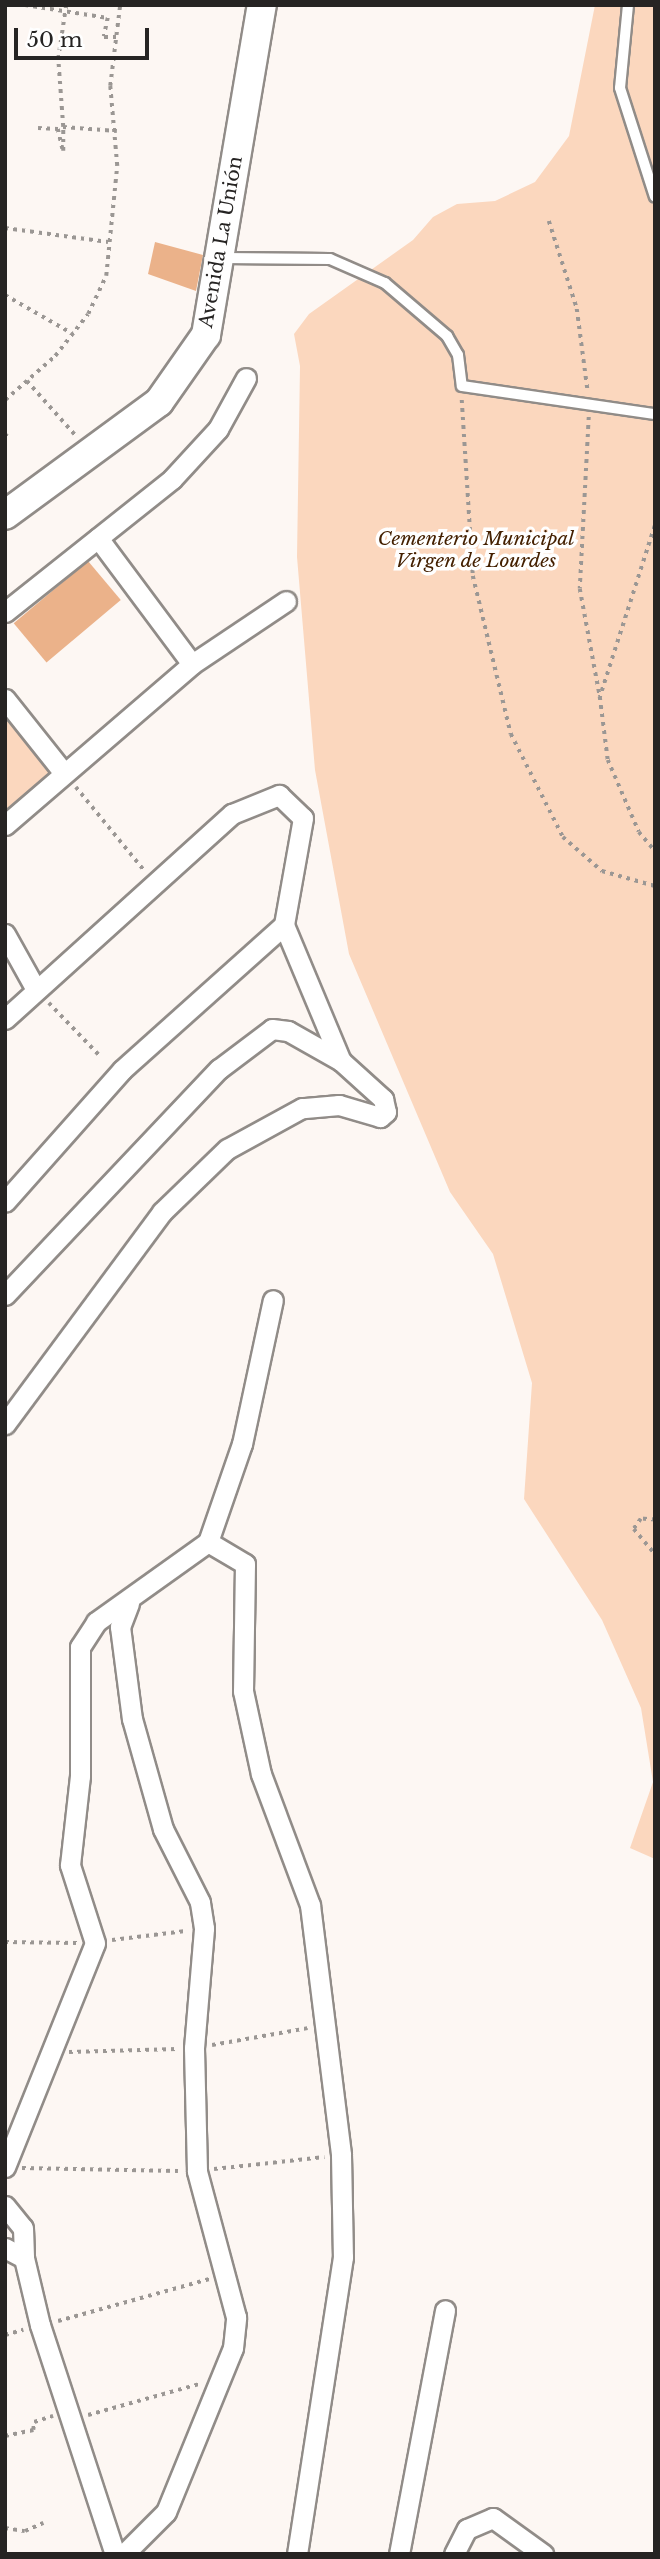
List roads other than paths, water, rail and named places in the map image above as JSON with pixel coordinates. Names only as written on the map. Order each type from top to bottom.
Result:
[{"type":"main road","name":"Avenida La Unión","points":[[5,515],[159,402],[184,371],[206,335],[262,5]]},
{"type":"street","points":[[5,612],[172,479],[218,429],[246,378]]},
{"type":"street","points":[[98,538],[192,664]]},
{"type":"street","points":[[5,825],[63,772],[192,664],[286,601]]},
{"type":"street","points":[[5,699],[63,772]]},
{"type":"street","points":[[5,1019],[35,988],[232,814],[279,795],[303,818],[305,831],[284,925],[341,1061]]},
{"type":"street","points":[[5,1202],[122,1070],[284,925]]},
{"type":"street","points":[[5,934],[35,988]]},
{"type":"street","points":[[5,1295],[248,1046],[272,1029],[288,1031],[341,1061],[383,1098],[386,1112],[380,1118],[339,1105],[302,1108],[227,1149],[162,1212],[5,1424]]},
{"type":"street","points":[[5,2167],[90,1968],[95,1943],[69,1865],[80,1776],[77,1658],[96,1622],[129,1604],[208,1542],[242,1444],[273,1300]]},
{"type":"street","points":[[208,1542],[245,1564],[243,1691],[261,1774],[310,1905],[341,2155],[343,2257],[297,2554]]},
{"type":"street","points":[[124,2554],[166,2512],[221,2378],[236,2317],[197,2171],[194,2048],[204,1928],[200,1902],[163,1829],[132,1719],[120,1627],[129,1604]]},
{"type":"street","points":[[5,2206],[23,2228],[24,2258],[40,2325],[116,2554]]},
{"type":"street","points":[[5,2248],[24,2258]]},
{"type":"street","points":[[399,2554],[445,2310]]},
{"type":"street","points":[[454,2554],[472,2524],[493,2518],[543,2554]]},
{"type":"lane","points":[[628,5],[620,88],[655,197]]},
{"type":"lane","points":[[219,258],[330,259],[385,283],[447,336],[458,355],[462,386],[655,414]]},
{"type":"park label","name":"Cementerio Municipal Virgen de Lourdes","points":[[476,550]]}]
